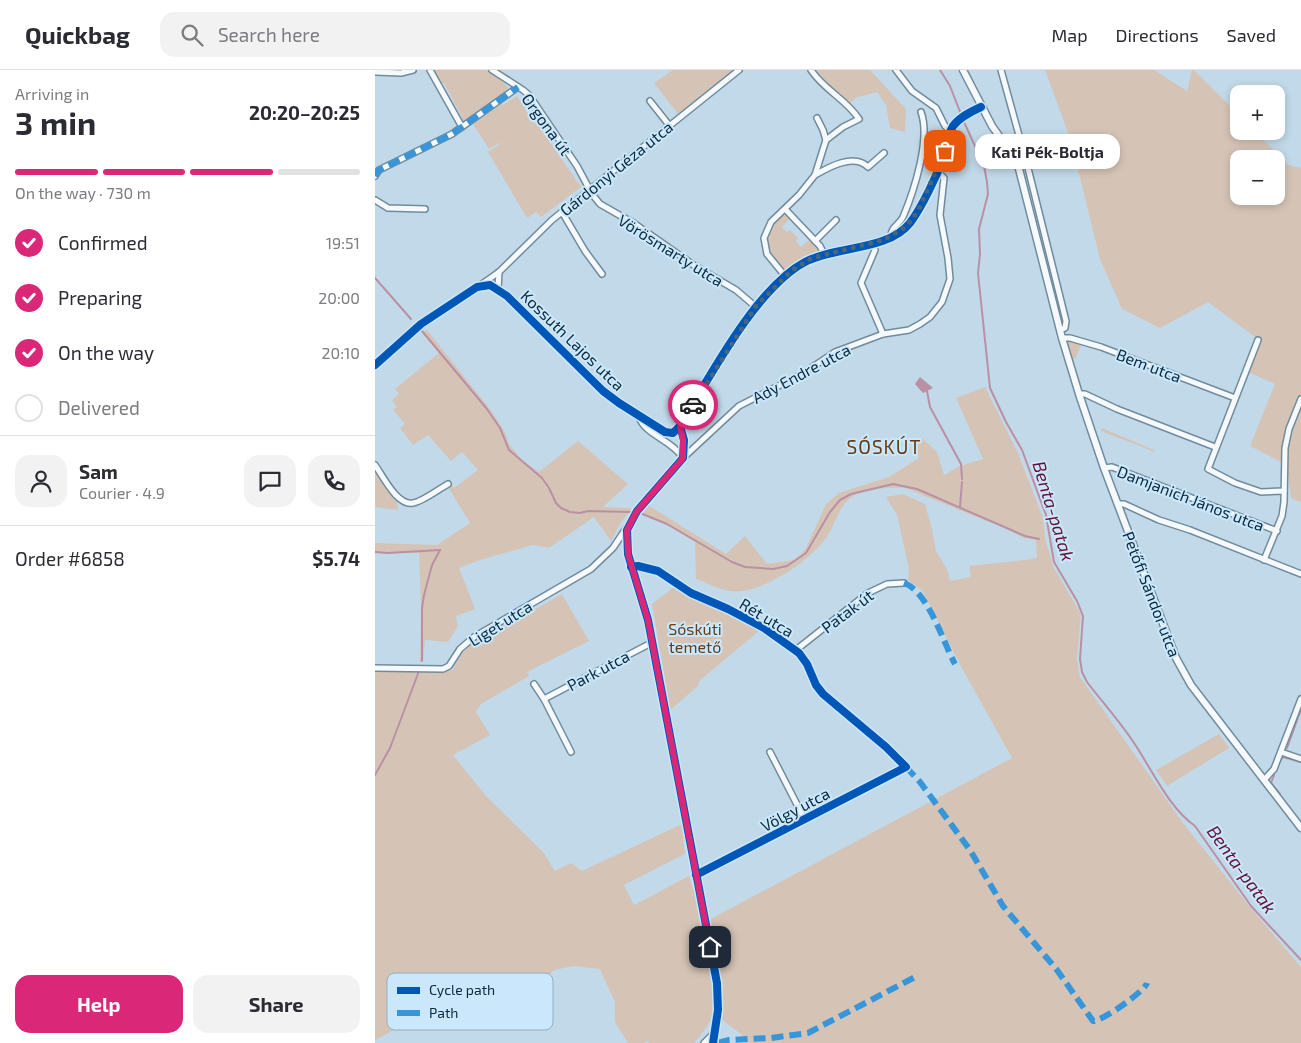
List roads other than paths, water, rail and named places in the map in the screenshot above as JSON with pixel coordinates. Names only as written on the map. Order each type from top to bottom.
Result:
[{"type":"main road","name":"Petőfi Sándor utca","points":[[963,70],[991,126],[1017,161],[1062,338],[1079,394],[1104,468],[1170,645],[1182,672],[1301,828]]},
{"type":"street","points":[[375,72],[401,73],[413,70]]},
{"type":"street","points":[[430,70],[462,127]]},
{"type":"street","name":"Orgona út","points":[[492,70],[529,95],[577,166],[590,189]]},
{"type":"street","name":"Gárdonyi Géza utca","points":[[375,365],[421,324],[499,272],[562,212],[737,70]]},
{"type":"street","points":[[811,70],[820,81],[849,106],[859,119],[843,127],[826,140]]},
{"type":"street","points":[[896,70],[912,91],[934,105],[945,126],[952,128]]},
{"type":"street","name":"Petőfi Sándor utca","points":[[1001,70],[1028,168],[1066,321],[1067,326],[1060,330]]},
{"type":"street","points":[[375,176],[377,171],[452,134],[518,87]]},
{"type":"street","points":[[650,101],[669,125]]},
{"type":"street","points":[[683,458],[683,440],[680,426],[756,306],[785,276],[805,262],[824,254],[875,243],[901,231],[911,222],[937,171],[952,128],[964,115],[981,107]]},
{"type":"street","points":[[891,236],[893,229],[903,216],[920,166],[923,134],[921,112]]},
{"type":"street","points":[[785,276],[767,254],[763,238],[771,222],[804,189],[815,175],[826,140],[817,118]]},
{"type":"street","points":[[815,175],[824,169],[844,162],[861,162],[868,167],[884,153]]},
{"type":"street","points":[[819,165],[824,169]]},
{"type":"street","name":"Ady Endre utca","points":[[629,526],[637,511],[683,458],[739,406],[803,374],[835,352],[883,334],[909,330],[925,321],[942,302],[949,284],[948,258],[940,215],[944,178],[937,171]]},
{"type":"street","name":"Vörösmarty utca","points":[[590,189],[596,200],[606,208],[635,224],[695,266],[735,289],[756,306]]},
{"type":"street","points":[[375,200],[388,208],[425,209]]},
{"type":"street","points":[[785,209],[815,240],[824,254]]},
{"type":"street","points":[[562,212],[585,251],[602,274]]},
{"type":"street","points":[[815,240],[836,220]]},
{"type":"street","points":[[875,243],[875,250],[861,283],[883,334]]},
{"type":"street","points":[[481,285],[490,285],[498,289],[499,272]]},
{"type":"street","name":"Kossuth Lajos utca","points":[[498,289],[603,391],[667,434],[673,433],[680,426]]},
{"type":"street","name":"Bem utca","points":[[1062,338],[1070,338],[1101,347],[1235,398]]},
{"type":"street","points":[[1258,340],[1208,469],[1235,483],[1261,492],[1284,491]]},
{"type":"street","points":[[1079,394],[1085,394],[1134,416],[1215,447]]},
{"type":"street","points":[[1264,560],[1282,516],[1286,439],[1301,399]]},
{"type":"street","points":[[639,416],[643,426],[678,449],[683,458]]},
{"type":"street","points":[[683,440],[695,446]]},
{"type":"street","points":[[375,465],[397,496],[406,502],[416,502],[448,484]]},
{"type":"street","name":"Damjanich János utca","points":[[1104,468],[1112,468],[1277,531]]},
{"type":"street","points":[[1118,504],[1124,504],[1159,520],[1190,530],[1301,574]]},
{"type":"street","points":[[629,526],[627,545],[631,567],[643,599],[653,642],[718,990],[718,1010],[713,1043]]},
{"type":"street","name":"Liget utca","points":[[375,668],[446,668],[452,663],[460,649],[474,637],[591,568],[616,543],[629,526]]},
{"type":"street","points":[[616,543],[627,545]]},
{"type":"street","name":"Rét utca","points":[[631,567],[639,566],[657,571],[678,586],[764,628],[795,650],[803,658],[816,686],[823,694],[886,747],[906,767]]},
{"type":"street","name":"Patak út","points":[[795,650],[868,593],[887,584],[904,583]]},
{"type":"street","name":"Park utca","points":[[543,700],[653,642]]},
{"type":"street","points":[[534,684],[571,752]]},
{"type":"street","points":[[1264,780],[1273,771],[1301,699]]},
{"type":"street","points":[[770,752],[805,820]]},
{"type":"street","points":[[1281,752],[1301,760]]},
{"type":"street","name":"Völgy utca","points":[[696,875],[906,767]]},
{"type":"street","points":[[704,1043],[713,1034]]},
{"type":"waterway","name":"Benta-patak","points":[[940,70],[950,86],[984,166],[987,182],[988,194],[979,229],[980,254],[978,273],[990,388],[1022,450],[1046,515],[1054,562],[1077,601],[1083,616],[1080,659],[1082,672],[1087,682],[1131,738],[1170,800],[1186,819],[1195,826],[1251,906],[1301,960]]},
{"type":"waterway","points":[[375,278],[411,319]]},
{"type":"waterway","points":[[422,331],[487,409],[500,428],[509,450],[542,478],[556,503],[561,508],[570,512],[580,513],[588,511],[631,512]]},
{"type":"waterway","points":[[927,391],[930,407],[961,464],[962,479]]},
{"type":"waterway","points":[[960,507],[962,482]]},
{"type":"waterway","points":[[640,513],[667,524],[732,562],[745,567],[773,569],[787,566],[806,553],[830,512],[840,500],[851,494],[893,484],[917,489],[1025,536],[1039,539]]},
{"type":"waterway","points":[[375,552],[440,550]]},
{"type":"waterway","points":[[422,661],[422,608],[424,595],[432,565],[440,550]]},
{"type":"waterway","points":[[375,775],[390,748],[419,671]]},
{"type":"waterway","points":[[1287,748],[1301,709]]},
{"type":"waterway","points":[[1280,761],[1283,757],[1301,762]]},
{"type":"waterway","points":[[1274,775],[1271,783],[1280,794]]},
{"type":"place","name":"Kati Pék-Boltja","points":[[945,151]]},
{"type":"district","name":"SÓSKÚT","points":[[884,446]]},
{"type":"park label","name":"Sóskúti temető","points":[[695,637]]}]
